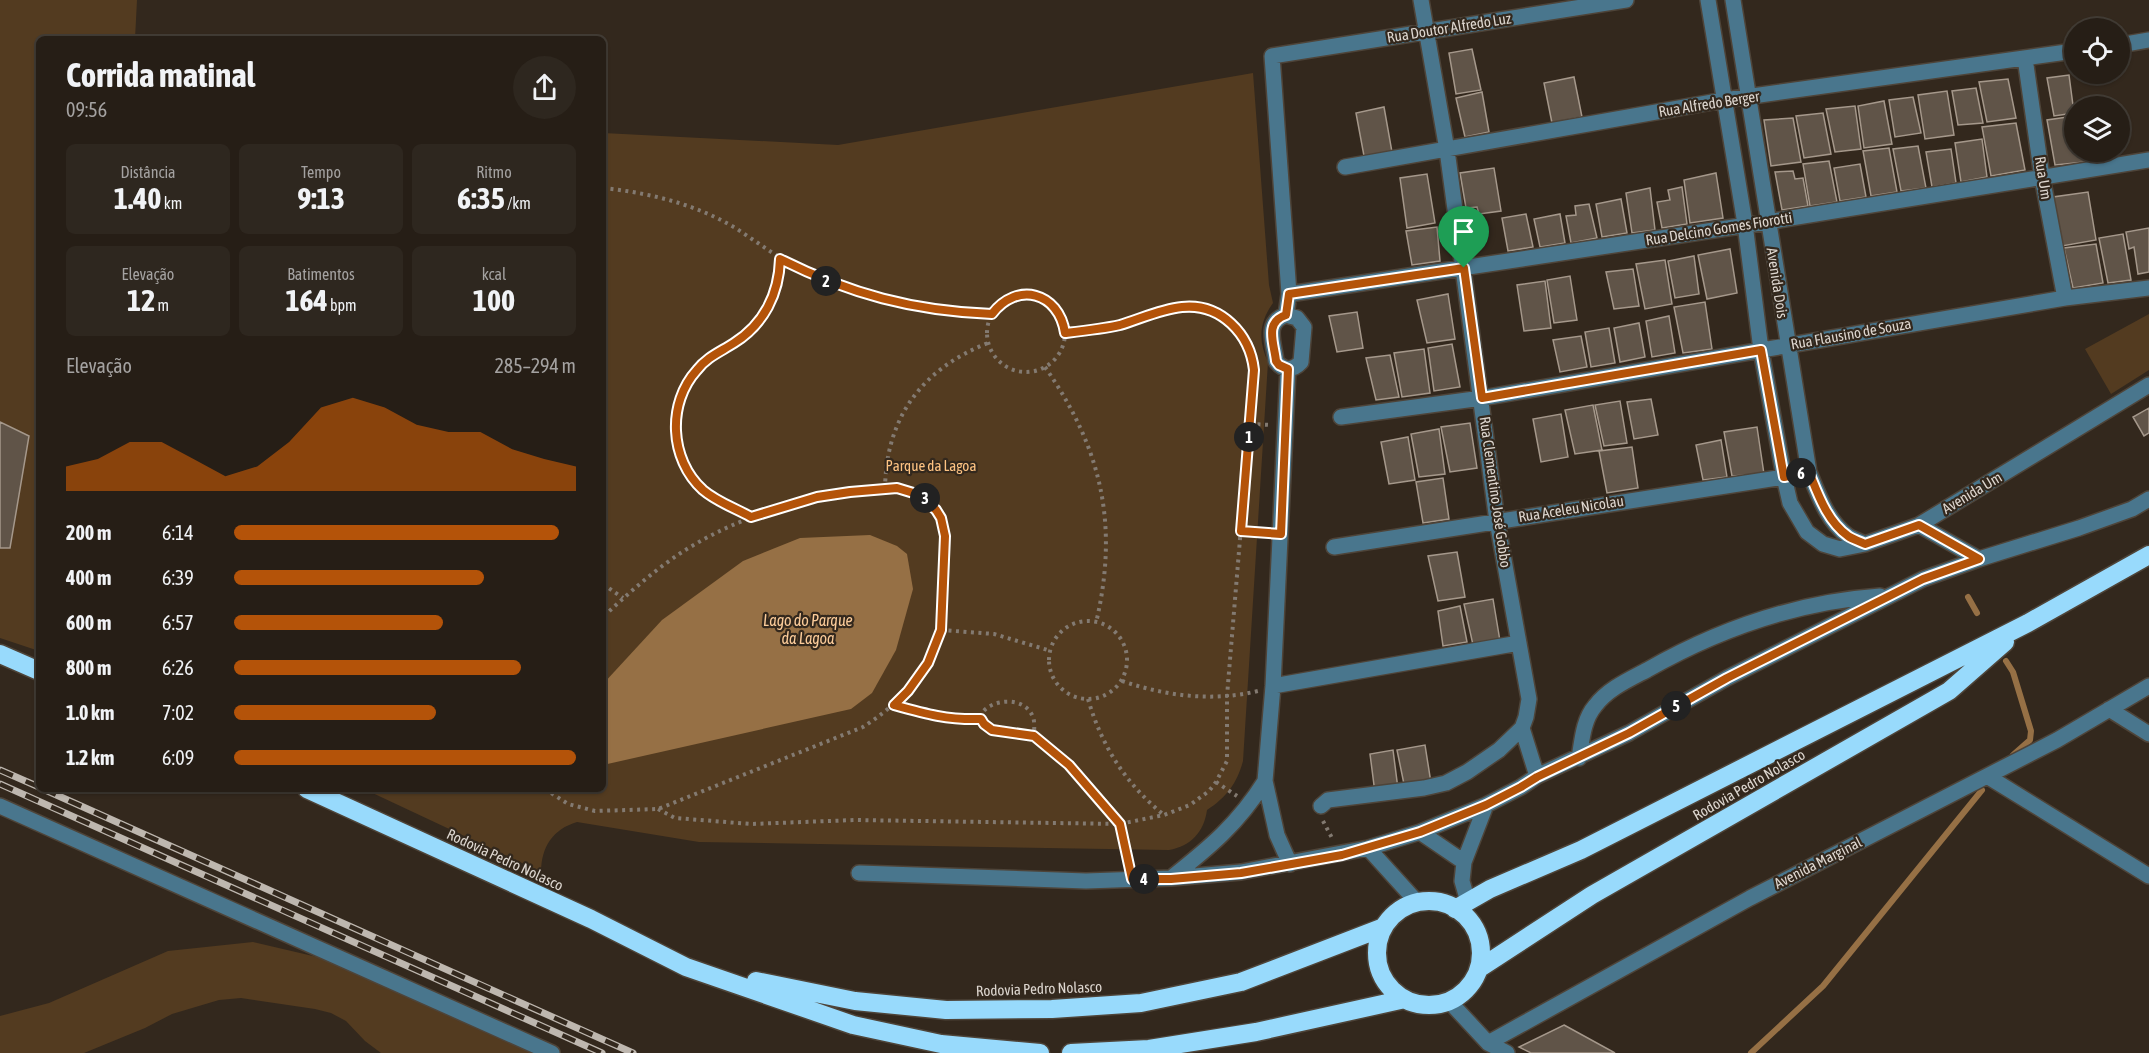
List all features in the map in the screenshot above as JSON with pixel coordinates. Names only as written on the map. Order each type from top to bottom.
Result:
[{"type":"highway","name":"Rodovia Pedro Nolasco","points":[[1462,906],[1490,889],[1592,844],[2028,623],[2149,555]]},
{"type":"highway","name":"Rodovia Pedro Nolasco","points":[[1480,968],[1592,895],[1949,691],[2028,623]]},
{"type":"highway","points":[[0,654],[36,670]]},
{"type":"highway","name":"Rodovia Pedro Nolasco","points":[[314,792],[591,920],[686,967],[853,1025],[941,1044],[1040,1053]]},
{"type":"highway","points":[[1416,902],[1444,902],[1462,906],[1481,941],[1480,968],[1466,992],[1441,1005],[1413,1005],[1390,990],[1376,966],[1377,938],[1392,915],[1416,902]]},
{"type":"highway","name":"Rodovia Pedro Nolasco","points":[[686,967],[855,1001],[945,1010],[1052,1009],[1141,1003],[1240,982],[1384,927]]},
{"type":"highway","points":[[1071,1053],[1149,1049],[1256,1032],[1405,999]]},
{"type":"street","name":"Rua Clementino José Gobbo","points":[[1421,0],[1447,150],[1497,521],[1529,699],[1527,717],[1522,728]]},
{"type":"street","name":"Rua Doutor Alfredo Luz","points":[[1289,294],[1272,56],[1626,0]]},
{"type":"street","name":"Avenida Dois","points":[[1708,0],[1745,224],[1761,350],[1784,477]]},
{"type":"street","name":"Avenida Dois","points":[[1733,0],[1809,472],[1820,501],[1834,521],[1848,536],[1865,544]]},
{"type":"street","points":[[2130,43],[2149,40]]},
{"type":"street","name":"Rua Alfredo Berger","points":[[1345,167],[1724,100],[2064,52]]},
{"type":"street","name":"Rua Um","points":[[2025,58],[2042,177],[2065,298]]},
{"type":"street","name":"Rua Delcino Gomes Fiorotti","points":[[1289,294],[1767,222],[2149,160]]},
{"type":"street","name":"Rua Flausino de Souza","points":[[1341,417],[1482,398],[2065,298],[2149,288]]},
{"type":"street","points":[[1286,315],[1289,294]]},
{"type":"street","points":[[1286,315],[1297,318],[1304,327],[1301,362],[1298,366],[1288,369],[1276,361],[1272,326],[1275,321],[1286,315]]},
{"type":"street","points":[[1288,369],[1273,687],[1265,781],[1277,835],[1290,864]]},
{"type":"street","name":"Avenida Um","points":[[1784,477],[1790,503],[1808,532],[1823,544],[1840,549],[1865,544],[1919,525],[2149,385]]},
{"type":"street","name":"Rua Aceleu Nicolau","points":[[1334,547],[1809,472]]},
{"type":"street","points":[[859,873],[1086,881],[1171,879],[1241,873],[1342,855],[1368,848],[1420,832],[1486,805],[1727,678],[1923,579],[2079,528],[2132,509],[2149,499]]},
{"type":"street","points":[[1919,525],[1979,559]]},
{"type":"street","points":[[1579,758],[1585,724],[1593,707],[1613,689],[1662,661],[1754,621],[1842,599],[1889,595]]},
{"type":"street","points":[[1273,687],[1518,643]]},
{"type":"street","name":"Avenida Marginal","points":[[1488,1043],[1750,898],[2056,740],[2149,686]]},
{"type":"street","points":[[2109,709],[2149,734]]},
{"type":"street","points":[[1321,806],[1328,800],[1424,788],[1446,783],[1499,750],[1522,728],[1537,777]]},
{"type":"street","points":[[1987,776],[2149,876]]},
{"type":"street","points":[[1171,879],[1235,823],[1265,781]]},
{"type":"street","points":[[1462,906],[1464,862],[1486,805]]},
{"type":"street","points":[[0,806],[552,1053]]},
{"type":"street","points":[[1420,832],[1464,862]]},
{"type":"street","points":[[1368,848],[1416,902]]},
{"type":"street","points":[[1449,1001],[1488,1043],[1507,1053]]},
{"type":"path","points":[[606,188],[644,193],[685,204],[737,229],[780,259],[834,284],[891,302],[935,310],[992,314]]},
{"type":"path","points":[[751,517],[712,497],[692,477],[679,452],[675,423],[681,395],[696,370],[718,351],[743,337],[764,315],[776,288],[780,259]]},
{"type":"path","points":[[1034,295],[1052,304],[1059,313],[1065,333],[1059,353],[1045,367],[1026,372],[1006,366],[998,360],[988,343],[988,324],[992,314],[1005,300],[1014,296],[1034,295]]},
{"type":"path","points":[[658,809],[675,818],[750,824],[855,820],[1120,824],[1164,815],[1190,805],[1200,799],[1216,782],[1227,761],[1227,696],[1254,370],[1250,349],[1238,330],[1220,315],[1209,310],[1185,307],[1114,326],[1065,333]]},
{"type":"path","points":[[885,489],[888,450],[902,414],[912,398],[938,370],[962,354],[988,343]]},
{"type":"path","points":[[1045,367],[1071,407],[1088,441],[1102,496],[1107,547],[1103,589],[1096,623]]},
{"type":"path","points":[[550,792],[568,804],[595,812],[658,809],[863,727],[894,705],[908,691],[928,663],[941,630],[945,536],[941,518],[930,502],[920,495],[897,488],[817,497],[751,517],[696,544],[646,579],[606,614]]},
{"type":"path","points":[[1241,531],[1281,534]]},
{"type":"path","points":[[606,586],[623,598]]},
{"type":"path","points":[[1087,622],[1096,623],[1115,632],[1126,650],[1126,671],[1122,681],[1107,694],[1088,699],[1078,698],[1061,688],[1051,671],[1049,661],[1051,651],[1060,634],[1068,627],[1087,622]]},
{"type":"path","points":[[941,630],[994,634],[1051,651]]},
{"type":"path","points":[[1122,681],[1179,696],[1227,696],[1273,687]]},
{"type":"path","points":[[1088,699],[1094,720],[1114,760],[1136,790],[1164,815]]},
{"type":"path","points":[[1034,736],[1034,718],[1024,707],[1011,701],[998,701],[986,706],[981,714],[984,724],[992,730],[1034,736],[1069,765],[1120,824],[1132,879]]},
{"type":"path","points":[[894,705],[956,720],[981,719]]},
{"type":"path","points":[[1216,782],[1250,805]]},
{"type":"path","points":[[1321,806],[1325,828],[1342,855]]},
{"type":"green space","points":[[0,0],[137,0],[135,36],[36,36],[36,650],[0,638]]},
{"type":"green space","name":"Parque da Lagoa","points":[[1253,73],[1269,285],[1273,303],[1265,317],[1261,332],[1268,362],[1243,761],[1230,789],[1207,810],[1203,825],[1195,837],[1184,845],[1169,850],[699,842],[577,822],[561,829],[550,840],[543,855],[541,872],[370,792],[606,792],[606,133],[838,145]]},
{"type":"green space","points":[[2149,314],[2149,370],[2111,394],[2085,349]]},
{"type":"green space","points":[[253,942],[377,971],[560,1053],[381,1053],[365,1041],[346,1021],[331,1013],[241,998],[219,1000],[172,1014],[145,1028],[84,1053],[0,1053],[0,1016],[49,1003],[168,951]]},
{"type":"water","name":"Lago do Parque da Lagoa","points":[[870,535],[897,546],[907,554],[913,589],[896,650],[872,693],[851,709],[606,764],[606,681],[662,620],[743,561],[800,538]]},
{"type":"building","points":[[1472,49],[1481,90],[1456,94],[1449,53]]},
{"type":"building","points":[[2064,76],[2064,84],[2070,84],[2072,96],[2064,96],[2064,114],[2054,116],[2047,78]]},
{"type":"building","points":[[1574,77],[1582,117],[1552,123],[1544,83]]},
{"type":"building","points":[[2008,79],[2016,118],[1987,122],[1979,82]]},
{"type":"building","points":[[1976,88],[1983,123],[1958,125],[1952,91]]},
{"type":"building","points":[[1947,91],[1954,135],[1925,139],[1918,95]]},
{"type":"building","points":[[1482,92],[1489,132],[1465,137],[1456,98]]},
{"type":"building","points":[[1913,97],[1921,133],[1895,137],[1889,100]]},
{"type":"building","points":[[1884,101],[1892,144],[1864,148],[1858,106]]},
{"type":"building","points":[[1855,106],[1861,149],[1835,152],[1826,109]]},
{"type":"building","points":[[1384,107],[1392,152],[1364,156],[1356,113]]},
{"type":"building","points":[[1823,113],[1831,154],[1804,158],[1796,116]]},
{"type":"building","points":[[2064,117],[2064,162],[2085,162],[2055,165],[2047,120]]},
{"type":"building","points":[[1793,118],[1801,162],[1771,166],[1764,120]]},
{"type":"building","points":[[2016,123],[2025,170],[1991,176],[1982,127]]},
{"type":"building","points":[[1982,139],[1987,177],[1961,182],[1955,143]]},
{"type":"building","points":[[1918,146],[1926,188],[1901,191],[1893,149]]},
{"type":"building","points":[[1889,148],[1897,192],[1871,196],[1863,151]]},
{"type":"building","points":[[1951,149],[1956,183],[1932,187],[1926,152]]},
{"type":"building","points":[[1829,161],[1837,202],[1810,206],[1803,164]]},
{"type":"building","points":[[1860,164],[1866,197],[1840,201],[1834,168]]},
{"type":"building","points":[[1494,168],[1501,211],[1479,214],[1477,207],[1466,208],[1460,173]]},
{"type":"building","points":[[1793,171],[1795,179],[1803,178],[1808,206],[1782,210],[1775,172]]},
{"type":"building","points":[[1716,173],[1723,218],[1690,223],[1684,180]]},
{"type":"building","points":[[1427,174],[1435,223],[1407,228],[1400,178]]},
{"type":"building","points":[[1682,187],[1687,224],[1662,228],[1657,202],[1670,200],[1668,190]]},
{"type":"building","points":[[1650,188],[1655,230],[1632,233],[1626,193]]},
{"type":"building","points":[[2088,192],[2096,240],[2062,246],[2053,197]]},
{"type":"building","points":[[1621,199],[1627,233],[1602,237],[1596,204]]},
{"type":"building","points":[[1589,204],[1597,238],[1571,243],[1566,216],[1576,215],[1575,206]]},
{"type":"building","points":[[1526,214],[1533,247],[1508,251],[1502,218]]},
{"type":"building","points":[[1560,214],[1565,243],[1540,247],[1534,219]]},
{"type":"building","points":[[1437,227],[1440,261],[1412,265],[1406,231]]},
{"type":"building","points":[[2149,228],[2149,272],[2138,274],[2134,247],[2129,249],[2126,232]]},
{"type":"building","points":[[2123,234],[2131,280],[2108,283],[2099,238]]},
{"type":"building","points":[[2096,244],[2103,283],[2073,288],[2064,248]]},
{"type":"building","points":[[1730,249],[1737,293],[1707,299],[1698,255]]},
{"type":"building","points":[[1694,256],[1699,294],[1675,298],[1668,261]]},
{"type":"building","points":[[1665,260],[1672,304],[1645,309],[1636,264]]},
{"type":"building","points":[[1633,269],[1639,306],[1614,309],[1606,272]]},
{"type":"building","points":[[1570,276],[1577,320],[1554,323],[1547,280]]},
{"type":"building","points":[[1545,281],[1551,328],[1524,331],[1517,285]]},
{"type":"building","points":[[1448,294],[1455,339],[1427,343],[1417,300]]},
{"type":"building","points":[[1705,302],[1712,349],[1683,353],[1674,307]]},
{"type":"building","points":[[1357,312],[1363,348],[1337,352],[1329,316]]},
{"type":"building","points":[[1669,316],[1675,353],[1652,357],[1646,321]]},
{"type":"building","points":[[1639,323],[1645,357],[1620,362],[1614,328]]},
{"type":"building","points":[[1609,328],[1615,363],[1591,367],[1585,332]]},
{"type":"building","points":[[1581,336],[1587,367],[1560,372],[1553,340]]},
{"type":"building","points":[[1452,344],[1460,387],[1434,391],[1428,348]]},
{"type":"building","points":[[1424,349],[1430,393],[1402,397],[1394,353]]},
{"type":"building","points":[[1390,355],[1399,397],[1376,400],[1366,358]]},
{"type":"building","points":[[1651,399],[1658,435],[1634,439],[1627,402]]},
{"type":"building","points":[[1620,401],[1627,443],[1604,446],[1595,405]]},
{"type":"building","points":[[1593,405],[1602,450],[1575,454],[1565,410]]},
{"type":"building","points":[[2149,408],[2149,433],[2144,436],[2133,417]]},
{"type":"building","points":[[1561,414],[1568,457],[1541,462],[1533,419]]},
{"type":"building","points":[[0,422],[29,436],[10,548],[0,548]]},
{"type":"building","points":[[1470,423],[1477,468],[1450,472],[1441,427]]},
{"type":"building","points":[[1757,427],[1764,474],[1732,476],[1724,432]]},
{"type":"building","points":[[1439,429],[1445,474],[1419,477],[1411,434]]},
{"type":"building","points":[[1408,437],[1415,480],[1389,484],[1381,442]]},
{"type":"building","points":[[1721,440],[1727,477],[1703,480],[1696,445]]},
{"type":"building","points":[[1632,447],[1638,488],[1607,493],[1599,451]]},
{"type":"building","points":[[1443,478],[1449,519],[1423,523],[1416,482]]},
{"type":"building","points":[[1457,552],[1465,597],[1438,601],[1428,556]]},
{"type":"building","points":[[1493,599],[1500,641],[1473,645],[1464,604]]},
{"type":"building","points":[[1460,606],[1467,642],[1443,646],[1438,611]]},
{"type":"building","points":[[1425,745],[1431,783],[1405,789],[1397,750]]},
{"type":"building","points":[[1393,750],[1398,789],[1375,793],[1370,754]]},
{"type":"building","points":[[1564,1025],[1615,1053],[1531,1053],[1519,1047]]},
{"type":"waterway","points":[[1968,597],[1977,613]]},
{"type":"waterway","points":[[2006,661],[2013,672],[2031,731],[2030,740],[2013,755]]},
{"type":"waterway","points":[[1751,1053],[1823,986],[1982,790]]},
{"type":"railway","points":[[0,770],[36,786]]},
{"type":"railway","points":[[0,784],[602,1053]]},
{"type":"railway","points":[[50,792],[633,1053]]},
{"type":"route","points":[[780,259],[862,294],[924,309],[992,314],[1005,300],[1024,294],[1034,295],[1052,304],[1059,313],[1065,333],[1114,326],[1173,309],[1197,308],[1209,310],[1230,322],[1245,338],[1253,359],[1241,531],[1281,534],[1288,369],[1283,368],[1276,361],[1272,326],[1280,317],[1286,315],[1289,294],[1464,268],[1482,398],[1761,350],[1784,477],[1809,472],[1820,501],[1834,521],[1848,536],[1865,544],[1919,525],[1979,559],[1923,579],[1889,595],[1727,678],[1629,733],[1537,777],[1486,805],[1420,832],[1342,855],[1241,873],[1171,879],[1132,879],[1120,824],[1069,765],[1034,736],[992,730],[981,719],[956,720],[894,705],[908,691],[928,663],[941,630],[945,536],[941,518],[930,502],[909,490],[897,488],[817,497],[751,517],[724,504],[701,488],[684,465],[679,452],[675,423],[681,395],[687,382],[706,360],[743,337],[764,315],[776,288],[780,259]]}]
